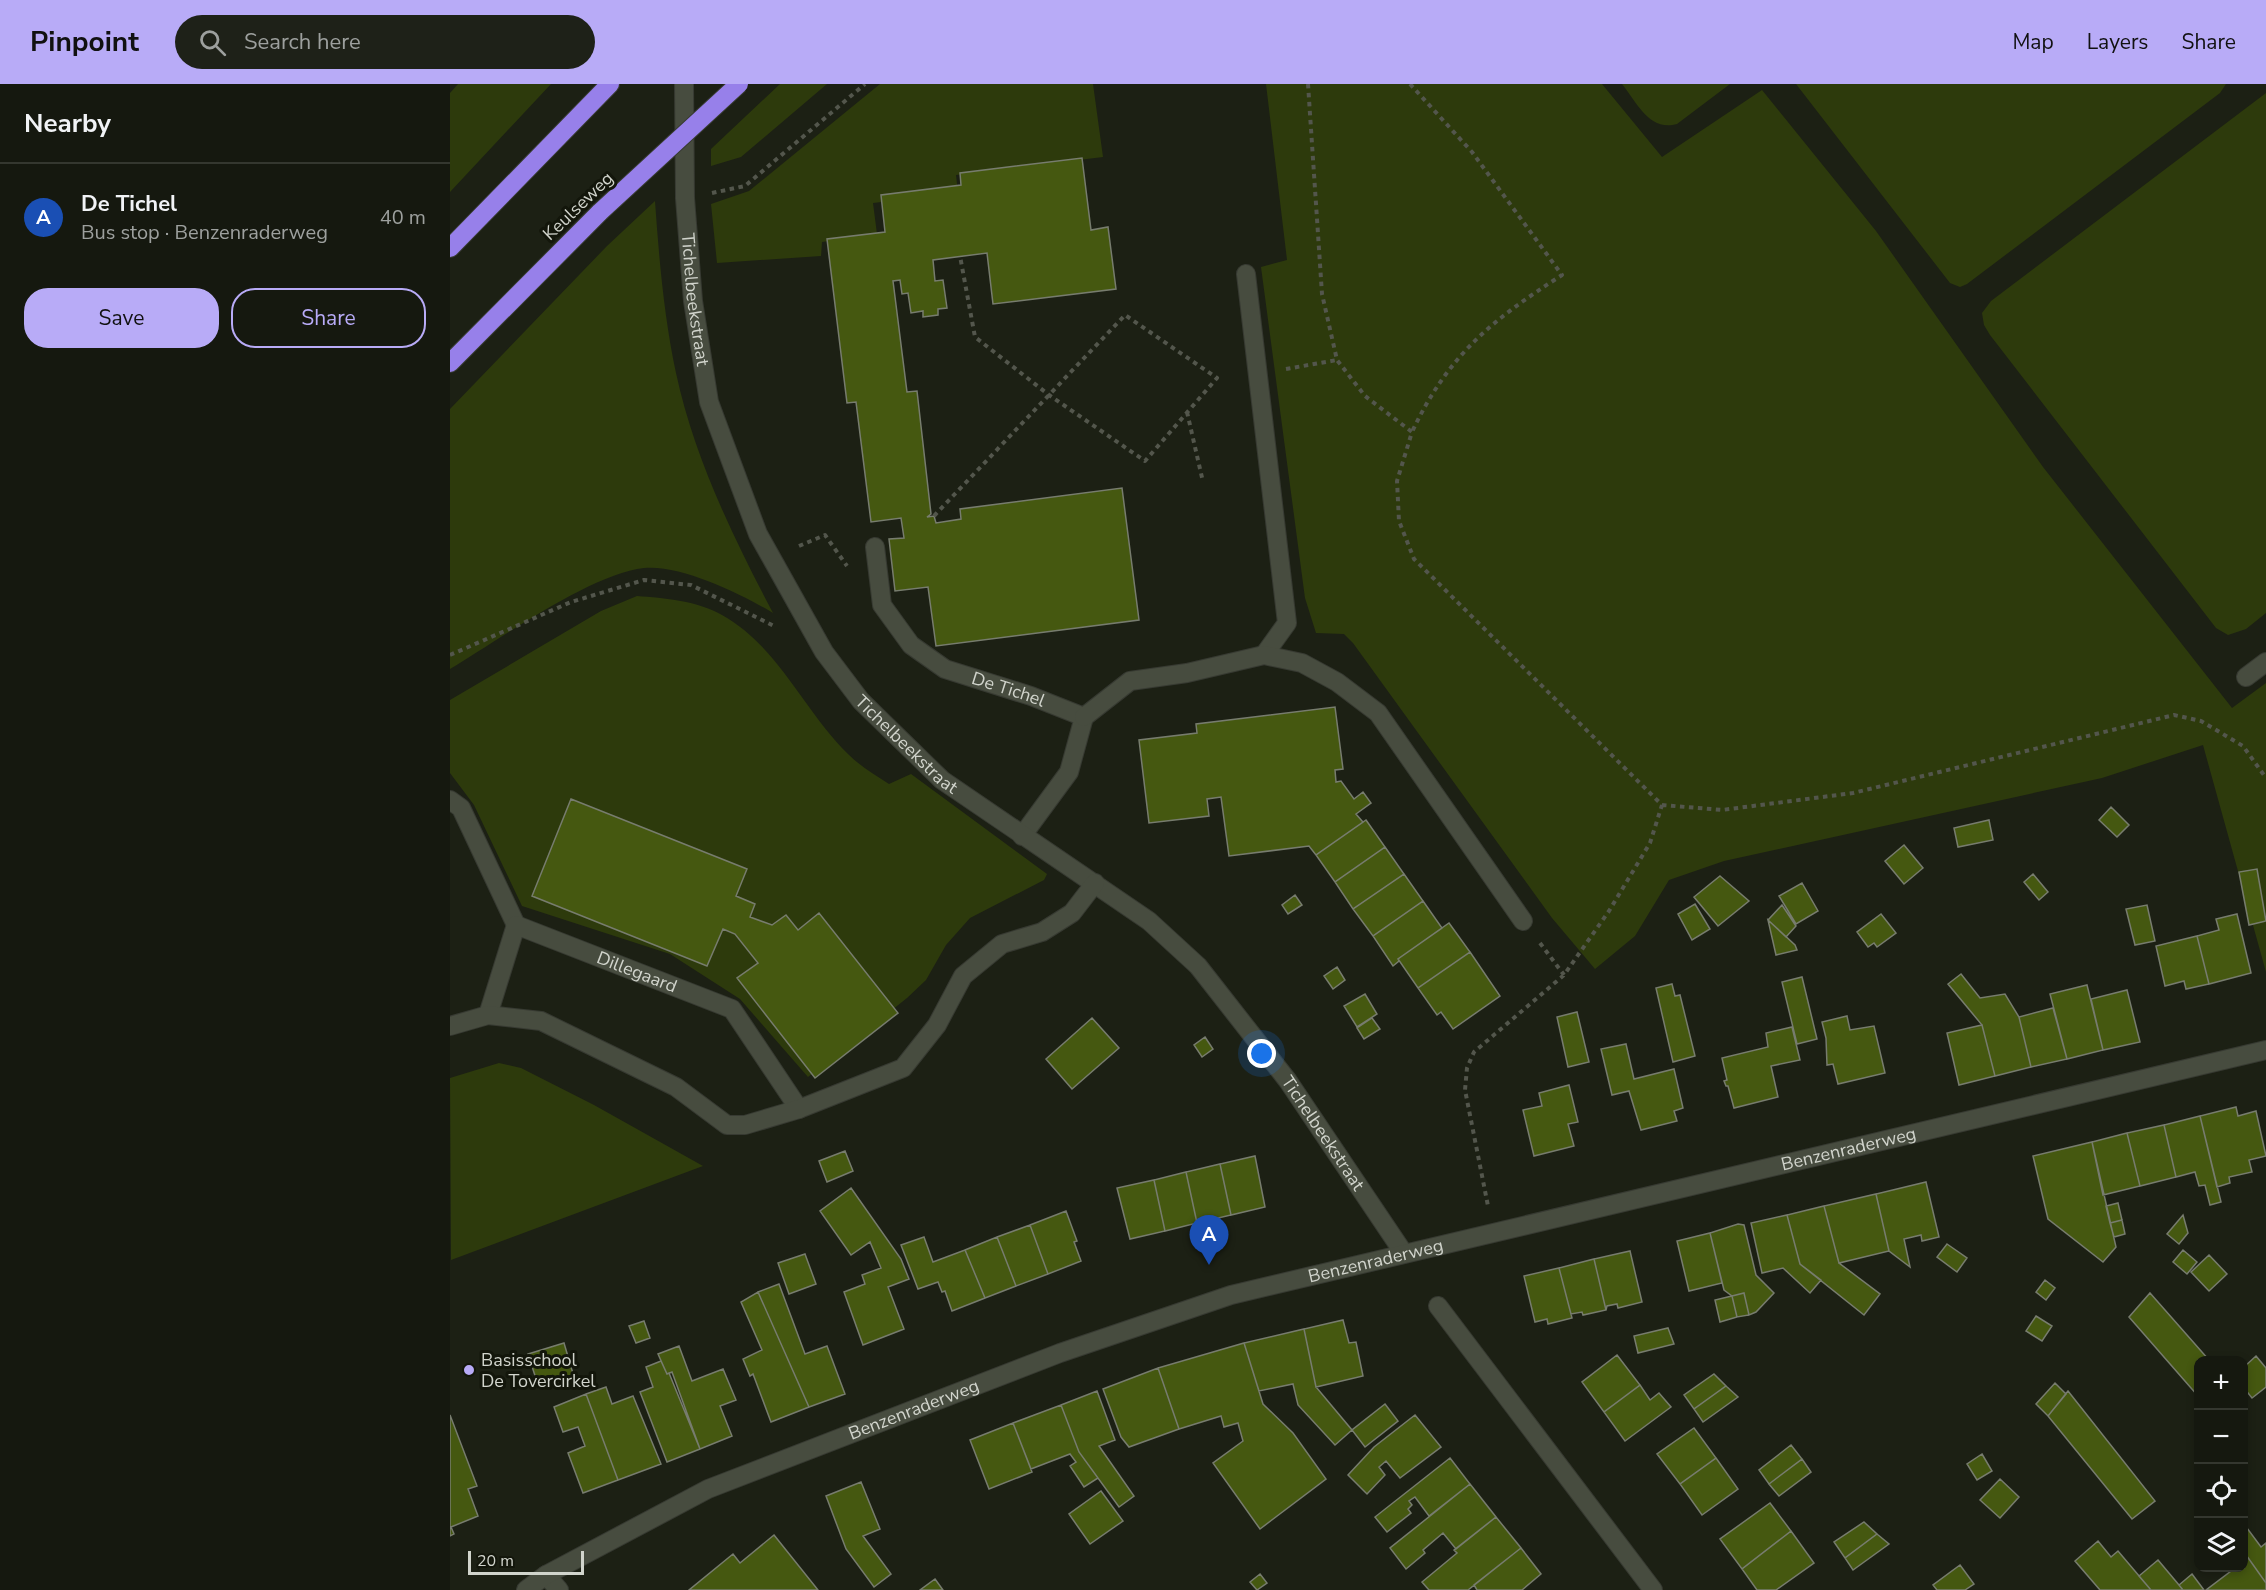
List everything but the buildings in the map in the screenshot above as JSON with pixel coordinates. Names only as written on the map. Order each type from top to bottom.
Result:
[{"type":"highway","points":[[450,248],[610,84]]},
{"type":"highway","name":"Keulseweg","points":[[450,363],[600,212],[739,84]]},
{"type":"street","name":"Tichelbeekstraat","points":[[684,84],[685,198],[692,290],[709,402],[758,534],[824,652],[861,701],[942,780],[1149,921],[1198,966],[1288,1081],[1403,1252]]},
{"type":"street","points":[[1246,274],[1287,623],[1264,655]]},
{"type":"street","name":"De Tichel","points":[[875,547],[882,604],[911,645],[945,669],[1031,696],[1084,717]]},
{"type":"street","points":[[1022,836],[1069,772],[1084,717],[1130,681],[1186,673],[1264,655],[1302,663],[1337,682],[1378,713],[1523,921]]},
{"type":"street","points":[[2246,677],[2266,662]]},
{"type":"street","points":[[450,800],[461,808],[516,926],[488,1015]]},
{"type":"street","points":[[450,1026],[488,1015],[540,1021],[676,1087],[727,1125],[745,1125],[799,1109],[903,1068],[937,1025],[963,976],[1002,944],[1042,932],[1072,913],[1095,883]]},
{"type":"street","name":"Dillegaard","points":[[516,926],[732,1009],[799,1109]]},
{"type":"street","name":"Benzenraderweg","points":[[526,1590],[546,1575],[708,1489],[1060,1353],[1231,1295],[1403,1252],[1493,1233],[2266,1050]]},
{"type":"street","points":[[1438,1305],[1653,1590]]},
{"type":"street","points":[[546,1575],[559,1590]]},
{"type":"path","points":[[745,186],[865,84]]},
{"type":"path","points":[[1308,84],[1322,294],[1337,360],[1365,396],[1412,432]]},
{"type":"path","points":[[1410,84],[1472,152],[1562,275],[1490,325],[1465,349],[1429,397],[1412,432],[1397,481],[1399,521],[1414,559],[1662,805],[1722,810],[1853,793],[2174,715],[2201,721],[2243,746],[2266,778]]},
{"type":"path","points":[[934,516],[1049,395],[1125,315],[1217,378],[1145,460],[1049,395],[975,337],[960,256]]},
{"type":"path","points":[[1187,412],[1203,482]]},
{"type":"path","points":[[825,535],[844,561]]},
{"type":"path","points":[[450,655],[571,602],[644,580],[691,585],[824,652]]},
{"type":"path","points":[[1493,1233],[1464,1090],[1467,1068],[1474,1052],[1564,975],[1609,911],[1650,843],[1662,805]]},
{"type":"path","points":[[1523,921],[1564,975]]},
{"type":"green space","points":[[458,84],[551,84],[450,192],[450,93]]},
{"type":"green space","points":[[780,84],[827,84],[741,157],[711,166],[711,149]]},
{"type":"green space","points":[[880,84],[1093,84],[1103,157],[956,175],[958,193],[873,203],[877,234],[822,242],[821,256],[717,263],[711,204],[749,191]]},
{"type":"green space","points":[[1266,84],[1602,84],[1662,157],[1762,90],[1876,231],[2043,467],[2232,708],[2266,683],[2266,972],[2203,745],[2102,778],[1724,861],[1669,880],[1635,936],[1595,969],[1552,918],[1353,643],[1344,634],[1316,633],[1305,598],[1261,267],[1287,260]]},
{"type":"green space","points":[[1622,84],[1730,84],[1677,124],[1668,125],[1659,124],[1645,114]]},
{"type":"green space","points":[[1796,84],[2226,84],[2220,93],[1960,287],[1950,283]]},
{"type":"green space","points":[[2266,93],[2266,613],[2246,629],[2228,635],[2216,628],[1990,335],[1984,325],[1982,313],[1991,301]]},
{"type":"green space","points":[[655,201],[665,309],[684,404],[716,496],[773,613],[728,589],[692,575],[659,568],[644,568],[598,582],[572,595],[450,669],[450,409],[607,246]]},
{"type":"green space","points":[[637,596],[669,599],[702,606],[742,628],[775,661],[832,737],[848,754],[889,784],[911,774],[1047,874],[1044,880],[970,918],[946,945],[926,980],[907,998],[808,1077],[740,999],[670,954],[522,906],[474,805],[450,773],[450,700],[601,611]]},
{"type":"green space","points":[[499,1063],[521,1068],[594,1105],[703,1166],[451,1260],[450,1078]]},
{"type":"place","name":"De Tichel","points":[[1209,1265]]},
{"type":"place","name":"Basisschool De Tovercirkel","points":[[469,1370]]}]
